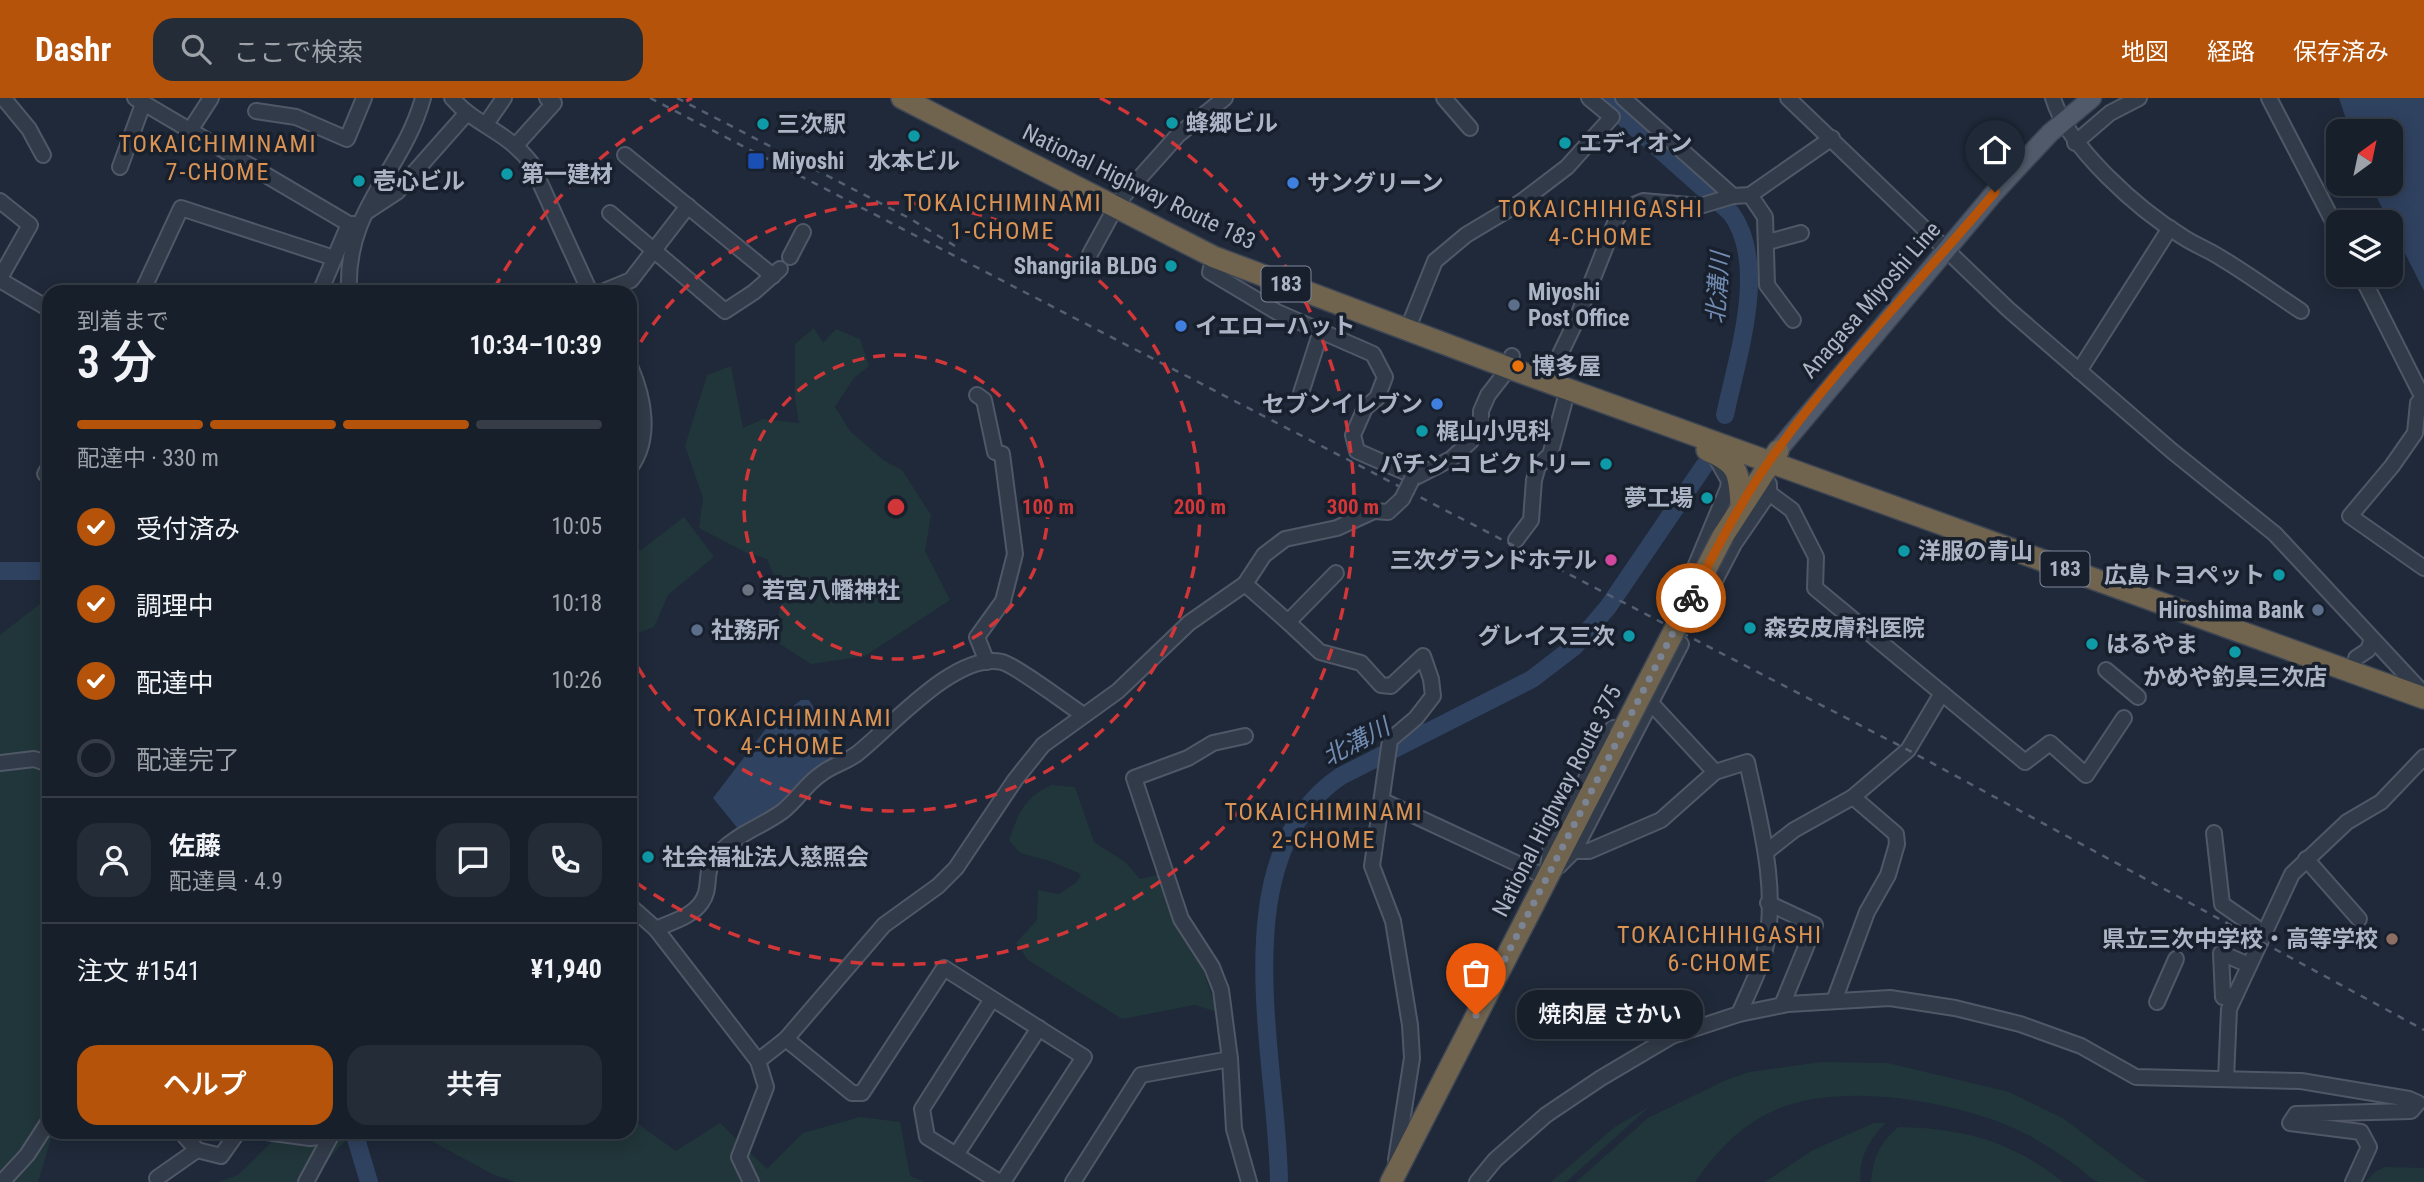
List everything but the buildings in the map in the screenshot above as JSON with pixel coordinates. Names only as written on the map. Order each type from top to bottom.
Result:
[{"type":"highway","name":"National Highway Route 183","points":[[902,98],[1117,205],[1511,362],[1568,389],[1670,425],[1774,455],[2356,658],[2421,690]]},
{"type":"highway","name":"National Highway Route 183","points":[[929,98],[1214,257],[1409,323]]},
{"type":"highway","name":"National Highway Route 183","points":[[1511,362],[1552,371],[1774,455],[2421,690]]},
{"type":"highway","points":[[1670,425],[1699,447],[1726,458],[1740,475],[1741,504]]},
{"type":"highway","name":"National Highway Route 375","points":[[1392,1179],[1723,536],[1774,455]]},
{"type":"main road","name":"Anagasa Miyoshi Line","points":[[1774,455],[1818,399],[2026,158],[2062,122],[2092,98]]},
{"type":"street","points":[[191,129],[211,98]]},
{"type":"street","points":[[256,111],[296,117],[347,139],[364,98]]},
{"type":"street","points":[[323,285],[334,258],[414,128],[423,98]]},
{"type":"street","points":[[452,98],[466,114],[517,144],[531,163],[587,285]]},
{"type":"street","points":[[486,124],[504,98]]},
{"type":"street","points":[[517,144],[554,103],[547,98]]},
{"type":"street","points":[[1090,254],[1117,205],[1178,135],[1225,98]]},
{"type":"street","points":[[1444,98],[1470,128]]},
{"type":"street","points":[[1409,323],[1435,261],[1466,235],[1521,202],[1567,167],[1612,117],[1589,98]]},
{"type":"street","points":[[1623,98],[1733,196]]},
{"type":"street","points":[[1788,98],[1806,104],[1832,138],[2008,309],[2275,534],[2421,690]]},
{"type":"street","points":[[2053,98],[2062,122],[2075,143],[2170,228],[2301,312]]},
{"type":"street","points":[[2075,143],[2110,113],[2139,98]]},
{"type":"street","points":[[2269,98],[2327,210]]},
{"type":"street","points":[[5,100],[29,129],[43,155]]},
{"type":"street","points":[[120,167],[139,101],[357,220]]},
{"type":"street","points":[[349,285],[351,253],[357,220],[397,192],[466,114]]},
{"type":"street","points":[[1552,371],[1576,321],[1617,218],[1626,208],[1643,201],[1700,206],[1733,196],[1751,195],[1832,138]]},
{"type":"street","points":[[610,213],[725,312],[776,273],[625,155]]},
{"type":"street","points":[[1751,195],[1765,217],[1768,242],[1767,285],[1793,320]]},
{"type":"street","points":[[0,201],[30,225],[0,279],[42,305]]},
{"type":"street","points":[[619,285],[631,280],[688,206]]},
{"type":"street","points":[[145,285],[181,208],[334,258]]},
{"type":"street","points":[[2079,371],[2170,228]]},
{"type":"street","points":[[790,257],[803,232]]},
{"type":"street","points":[[1768,242],[1801,233]]},
{"type":"street","points":[[1214,257],[1210,272],[1277,312],[1373,354],[1385,377],[1377,398],[1365,408],[1353,435],[1357,451],[1413,477]]},
{"type":"street","points":[[2367,287],[2421,401],[2415,433],[2392,466],[2350,516],[2424,568]]},
{"type":"street","points":[[1301,393],[1321,331]]},
{"type":"street","points":[[758,1060],[786,1039],[849,962],[884,925],[938,886],[956,867],[1015,780],[1043,745],[1082,714],[1118,691],[1189,623],[1245,584],[1264,555],[1285,539],[1337,528],[1374,511],[1388,512],[1402,499],[1413,477],[1451,459],[1471,441],[1481,426],[1481,411],[1488,395],[1511,362]]},
{"type":"street","points":[[637,383],[643,398],[641,453],[637,458]]},
{"type":"street","points":[[1516,540],[1531,520],[1534,480],[1538,466],[1550,455],[1568,389]]},
{"type":"street","points":[[977,395],[984,400],[995,452],[1002,454],[1015,554],[1003,601],[976,637],[987,662]]},
{"type":"street","points":[[1712,452],[1729,481],[1728,488],[1675,609],[1697,615],[1734,544],[1769,493],[1774,455]]},
{"type":"street","points":[[1769,493],[1792,510],[1816,557],[1815,588],[2025,762],[2050,743],[2086,775],[2124,718]]},
{"type":"street","points":[[1288,622],[1336,573]]},
{"type":"street","points":[[1245,584],[1320,652],[1361,663],[1381,685],[1391,686],[1423,656],[1431,679],[1433,696],[1416,718],[1390,740],[1372,866],[1393,921],[1412,1058],[1392,1179]]},
{"type":"street","points":[[1546,877],[1551,844],[1662,634]]},
{"type":"street","points":[[2356,658],[2368,650],[2372,639]]},
{"type":"street","points":[[1546,877],[1574,851],[1681,644]]},
{"type":"street","points":[[656,929],[690,913],[701,903],[707,891],[706,870],[718,853],[736,837],[785,810],[822,772],[856,755],[905,708],[965,669],[987,662],[1003,662],[1082,714]]},
{"type":"street","points":[[2106,670],[2138,697]]},
{"type":"street","points":[[1766,852],[1794,830],[1853,797],[1908,750],[1942,694]]},
{"type":"street","points":[[1650,702],[1715,772]]},
{"type":"street","points":[[1244,736],[1213,743],[1188,758],[1134,778],[1181,919],[1212,967],[1221,990],[1230,1059],[1234,1129],[1249,1182]]},
{"type":"street","points":[[2226,1079],[2229,1009],[2292,874],[2347,822],[2381,802],[2424,757]]},
{"type":"street","points":[[0,764],[34,759],[42,762]]},
{"type":"street","points":[[1574,851],[1588,851],[1661,820],[1715,772],[1747,762],[1766,852],[1768,903],[1764,954],[1739,1014]]},
{"type":"street","points":[[1834,1001],[1867,912],[1888,875],[1897,844],[1896,834],[1853,797]]},
{"type":"street","points":[[1382,801],[1546,877]]},
{"type":"street","points":[[2214,833],[2222,904],[2264,933]]},
{"type":"street","points":[[2306,859],[2359,919]]},
{"type":"street","points":[[1768,903],[1815,925],[1782,1005]]},
{"type":"street","points":[[637,912],[656,929],[758,1060],[766,1087],[738,1157],[751,1182]]},
{"type":"street","points":[[2236,994],[2223,996],[2221,953],[2249,965]]},
{"type":"street","points":[[2157,1002],[2176,959]]},
{"type":"street","points":[[786,1039],[852,1093],[862,1093],[944,968],[1084,1057],[1001,1182],[927,1137],[922,1109],[992,999]]},
{"type":"street","points":[[1477,1182],[1495,1160],[1546,1115],[1601,1078],[1672,1036],[1739,1014],[1782,1005],[1890,998],[1955,1008],[2020,1024],[2081,1046],[2136,1077],[2312,1082],[2409,1099],[2418,1103],[2411,1111],[2296,1114],[2290,1123],[2361,1132],[2369,1147],[2353,1182]]},
{"type":"street","points":[[956,1155],[1039,1028]]},
{"type":"street","points":[[1073,1182],[1141,1075],[1230,1059]]},
{"type":"street","points":[[2,1182],[27,1155],[42,1132]]},
{"type":"street","points":[[187,1139],[197,1150],[221,1156],[233,1139]]},
{"type":"street","points":[[306,1182],[329,1139]]},
{"type":"street","points":[[157,1178],[197,1150]]},
{"type":"green space","points":[[814,328],[823,343],[836,329],[860,339],[869,366],[854,378],[835,407],[850,431],[883,460],[902,470],[931,515],[925,551],[950,600],[865,656],[811,664],[772,639],[783,596],[767,559],[747,553],[699,528],[703,498],[685,446],[707,375],[731,366],[743,428],[763,419],[799,423],[795,399],[795,344]]},
{"type":"green space","points":[[684,517],[714,557],[668,595],[654,627],[637,633],[637,550]]},
{"type":"green space","points":[[42,602],[42,1139],[51,1139],[38,1182],[0,1182],[0,635]]},
{"type":"green space","points":[[1052,785],[1075,787],[1094,842],[1125,862],[1140,879],[1161,874],[1196,947],[1217,1012],[1195,1005],[1122,1019],[1028,960],[1016,943],[1037,920],[1038,890],[1059,894],[1077,882],[1081,874],[1050,861],[1020,853],[1009,840],[1029,800]]},
{"type":"green space","points":[[1821,1062],[1888,1063],[2009,1092],[2064,1119],[2147,1182],[2099,1182],[2026,1134],[1991,1119],[1926,1102],[1856,1096],[1822,1098],[1790,1104],[1763,1116],[1725,1145],[1695,1182],[1576,1182],[1648,1118],[1726,1080],[1750,1072]]},
{"type":"green space","points":[[1650,1106],[1566,1182],[1551,1182],[1615,1127]]},
{"type":"green space","points":[[860,1117],[900,1122],[910,1176],[925,1182],[515,1182],[492,1174],[428,1139],[637,1139],[637,1123],[676,1151],[720,1123],[767,1169],[803,1133]]},
{"type":"green space","points":[[1874,1123],[1886,1123],[1866,1149],[1861,1166],[1861,1182],[1765,1182],[1813,1150]]},
{"type":"green space","points":[[1898,1127],[1944,1130],[1985,1140],[2025,1156],[2063,1182],[1871,1182],[1878,1152]]},
{"type":"green space","points":[[275,1139],[347,1139],[308,1182],[218,1182],[238,1175]]},
{"type":"green space","points":[[2385,1167],[2424,1168],[2424,1182],[2365,1182]]},
{"type":"water","points":[[2339,98],[2424,98],[2424,291],[2403,249],[2403,210],[2383,210],[2376,196],[2403,196],[2403,119],[2346,119]]},
{"type":"water","points":[[801,700],[809,700],[844,756],[783,805],[739,830],[713,798],[768,726]]},
{"type":"waterway","name":"北溝川","points":[[1602,98],[1731,213],[1742,234],[1748,258],[1747,312],[1725,415]]},
{"type":"waterway","name":"北溝川","points":[[1279,1182],[1264,964],[1268,908],[1280,856],[1304,812],[1341,776],[1532,679],[1575,646],[1608,607],[1704,466]]},
{"type":"waterway","points":[[0,571],[42,571]]},
{"type":"waterway","points":[[356,1139],[369,1182]]},
{"type":"railway","points":[[650,98],[1908,750],[2424,1030]]},
{"type":"railway","points":[[677,98],[909,218],[955,246]]},
{"type":"way so far","points":[[1476,1015],[1691,598]]},
{"type":"place","name":"蜂郷ビル","points":[[1172,123]]},
{"type":"place","name":"三次駅","points":[[763,124]]},
{"type":"place","name":"水本ビル","points":[[914,136]]},
{"type":"place","name":"エディオン","points":[[1565,143]]},
{"type":"place","name":"Miyoshi","points":[[756,161]]},
{"type":"place","name":"第一建材","points":[[507,174]]},
{"type":"place","name":"壱心ビル","points":[[359,181]]},
{"type":"place","name":"サングリーン","points":[[1293,183]]},
{"type":"place","name":"Shangrila BLDG","points":[[1171,266]]},
{"type":"place","name":"Miyoshi Post Office","points":[[1514,305]]},
{"type":"place","name":"イエローハット","points":[[1181,326]]},
{"type":"place","name":"博多屋","points":[[1518,366]]},
{"type":"place","name":"セブンイレブン","points":[[1437,404]]},
{"type":"place","name":"梶山小児科","points":[[1422,431]]},
{"type":"place","name":"パチンコ ビクトリー","points":[[1606,464]]},
{"type":"place","name":"夢工場","points":[[1707,498]]},
{"type":"place","name":"洋服の青山","points":[[1904,551]]},
{"type":"place","name":"三次グランドホテル","points":[[1611,560]]},
{"type":"place","name":"広島トヨペット","points":[[2279,575]]},
{"type":"place","name":"若宮八幡神社","points":[[748,590]]},
{"type":"place","name":"Hiroshima Bank","points":[[2318,610]]},
{"type":"place","name":"森安皮膚科医院","points":[[1750,628]]},
{"type":"place","name":"社務所","points":[[697,630]]},
{"type":"place","name":"グレイス三次","points":[[1629,636]]},
{"type":"place","name":"はるやま","points":[[2092,644]]},
{"type":"place","name":"かめや釣具三次店","points":[[2235,652]]},
{"type":"place","name":"社会福祉法人慈照会","points":[[648,857]]},
{"type":"place","name":"県立三次中学校・高等学校","points":[[2392,939]]},
{"type":"place","name":"焼肉屋 さかい","points":[[1476,1015]]},
{"type":"district","name":"TOKAICHIMINAMI 7-CHOME","points":[[218,158]]},
{"type":"district","name":"TOKAICHIMINAMI 1-CHOME","points":[[1003,217]]},
{"type":"district","name":"TOKAICHIHIGASHI 4-CHOME","points":[[1601,223]]},
{"type":"district","name":"TOKAICHIMINAMI 4-CHOME","points":[[793,732]]},
{"type":"district","name":"TOKAICHIMINAMI 2-CHOME","points":[[1324,826]]},
{"type":"district","name":"TOKAICHIHIGASHI 6-CHOME","points":[[1720,949]]},
{"type":"route","points":[[1691,598],[1741,504],[1769,461],[1818,399],[1995,192]]}]
